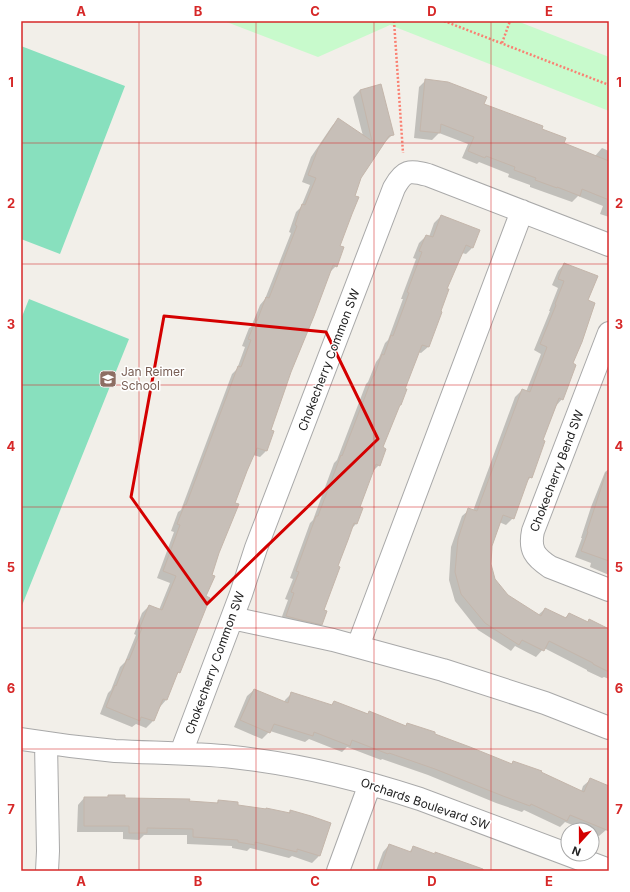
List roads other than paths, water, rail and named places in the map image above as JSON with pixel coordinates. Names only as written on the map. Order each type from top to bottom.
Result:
[{"type":"street","name":"Chokecherry Common SW","points":[[181,753],[232,618],[256,548],[394,188],[399,179],[404,173],[419,172],[522,211]]},
{"type":"street","points":[[358,646],[522,211],[609,245]]},
{"type":"street","name":"Chokecherry Bend SW","points":[[609,333],[533,531],[531,540],[535,555],[541,562],[609,590]]},
{"type":"street","points":[[232,618],[358,646],[443,670],[545,703],[609,728]]},
{"type":"street","name":"Orchards Boulevard SW","points":[[21,739],[115,751],[181,753],[232,757],[305,768],[370,784],[420,799],[609,870]]},
{"type":"street","points":[[46,743],[47,871]]},
{"type":"street","points":[[338,871],[370,784]]},
{"type":"place","name":"Jan Reimer School","points":[[108,379]]}]
